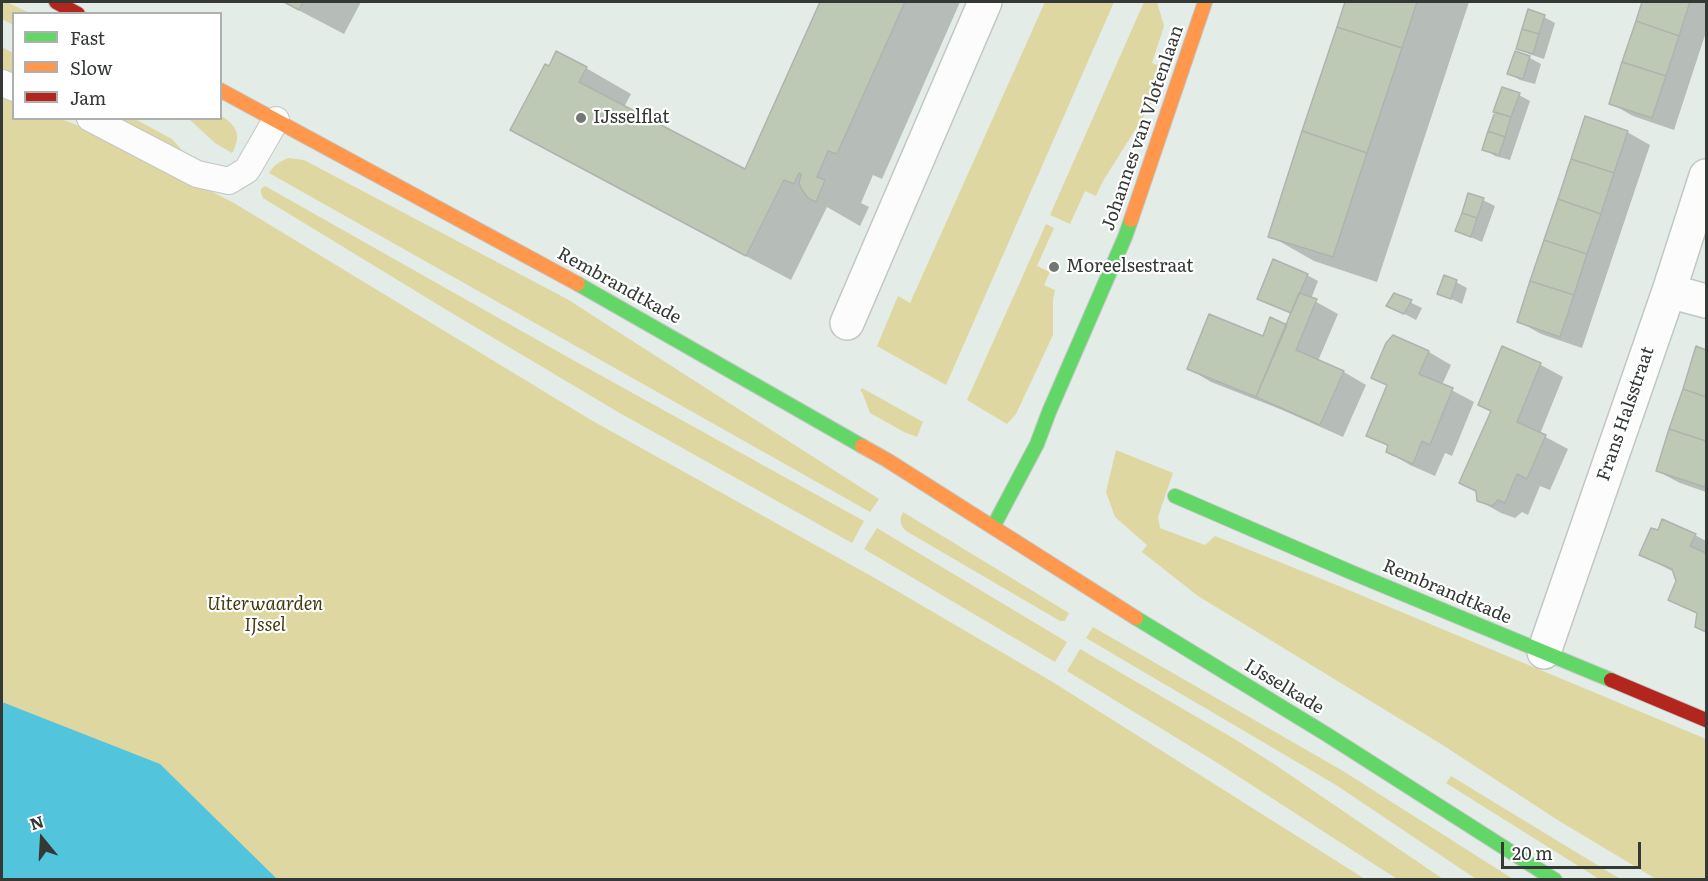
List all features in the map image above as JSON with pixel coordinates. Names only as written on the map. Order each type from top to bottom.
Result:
[{"type":"street","points":[[56,2],[74,12]]},
{"type":"street","points":[[847,323],[985,2]]},
{"type":"street","name":"Johannes van Vlotenlaan","points":[[993,527],[1037,444],[1125,237],[1205,2]]},
{"type":"street","name":"Rembrandtkade","points":[[222,91],[599,295],[887,460],[993,527]]},
{"type":"street","name":"Frans Halsstraat","points":[[1544,652],[1707,176]]},
{"type":"street","points":[[1669,291],[1707,301]]},
{"type":"street","name":"Rembrandtkade","points":[[1175,496],[1707,720]]},
{"type":"street","name":"IJsselkade","points":[[993,527],[1091,591],[1326,734],[1555,879]]},
{"type":"lane","points":[[94,120],[197,174],[229,181],[247,170],[276,120]]},
{"type":"green space","points":[[2,2],[7,2],[27,12],[12,12],[12,24],[2,19]]},
{"type":"green space","points":[[1045,2],[1114,2],[946,385],[877,346],[898,296],[910,303]]},
{"type":"green space","points":[[1144,2],[1157,2],[1164,26],[1152,63],[1157,65],[1164,84],[1103,181],[1096,196],[1085,191],[1070,224],[1050,215]]},
{"type":"green space","points":[[2,47],[12,52],[12,78],[2,73]]},
{"type":"green space","name":"Uiterwaarden IJssel","points":[[2,95],[12,99],[12,120],[64,120],[107,137],[234,203],[591,420],[880,581],[1051,681],[1365,879],[2,879]]},
{"type":"green space","points":[[222,117],[231,123],[237,136],[232,153],[215,143],[190,120],[222,120]]},
{"type":"green space","points":[[117,120],[137,120],[172,139],[181,149],[182,154]]},
{"type":"green space","points":[[288,158],[304,160],[567,299],[879,499],[870,512],[269,173],[277,164]]},
{"type":"green space","points":[[265,186],[864,521],[852,543],[618,412],[450,312],[263,198],[261,189]]},
{"type":"green space","points":[[1046,224],[1054,228],[1037,266],[1050,272],[1044,285],[1055,290],[1053,335],[1016,414],[1007,424],[967,400]]},
{"type":"green space","points":[[862,388],[923,422],[917,437],[870,413],[860,391]]},
{"type":"green space","points":[[1116,450],[1173,473],[1158,517],[1160,528],[1205,545],[1215,536],[1706,739],[1706,879],[1656,879],[1556,819],[1441,744],[1198,596],[1142,552],[1147,545],[1115,517],[1106,492]]},
{"type":"green space","points":[[903,512],[1069,613],[1065,621],[1060,621],[906,531],[901,522]]},
{"type":"green space","points":[[877,528],[1067,642],[1055,662],[864,549]]},
{"type":"green space","points":[[1093,627],[1343,771],[1513,879],[1476,879],[1336,785],[1086,638]]},
{"type":"green space","points":[[1080,649],[1233,738],[1443,879],[1397,879],[1216,762],[1067,671]]},
{"type":"green space","points":[[1451,776],[1621,879],[1599,879],[1446,783]]},
{"type":"water","points":[[2,702],[160,764],[277,879],[2,879]]},
{"type":"building","points":[[284,2],[303,2],[299,10]]},
{"type":"building","name":"IJsselflat","points":[[820,2],[905,2],[837,154],[828,151],[817,177],[825,180],[816,202],[808,198],[802,190],[799,183],[801,174],[799,173],[794,184],[784,180],[746,256],[510,130],[545,64],[549,66],[556,51],[587,67],[579,82],[745,169]]},
{"type":"building","points":[[1345,2],[1417,2],[1402,48],[1337,27]]},
{"type":"building","points":[[1642,2],[1690,2],[1679,36],[1636,21]]},
{"type":"building","points":[[1528,9],[1545,15],[1539,34],[1522,29]]},
{"type":"building","points":[[1636,21],[1679,36],[1666,76],[1622,62]]},
{"type":"building","points":[[1337,27],[1402,48],[1367,153],[1302,131]]},
{"type":"building","points":[[1522,29],[1539,34],[1533,54],[1516,49]]},
{"type":"building","points":[[1515,51],[1530,56],[1523,79],[1507,74]]},
{"type":"building","points":[[1622,62],[1666,76],[1652,118],[1609,104]]},
{"type":"building","points":[[1502,87],[1520,93],[1511,117],[1493,112]]},
{"type":"building","points":[[1495,112],[1511,117],[1505,137],[1488,131]]},
{"type":"building","points":[[1585,116],[1628,131],[1614,173],[1571,159]]},
{"type":"building","points":[[1302,131],[1367,153],[1333,257],[1268,237]]},
{"type":"building","points":[[1488,131],[1505,137],[1499,155],[1482,150]]},
{"type":"building","points":[[1571,159],[1614,173],[1601,214],[1558,199]]},
{"type":"building","points":[[1468,193],[1484,198],[1477,218],[1462,213]]},
{"type":"building","points":[[1558,199],[1601,214],[1587,254],[1544,240]]},
{"type":"building","points":[[1462,213],[1477,218],[1471,237],[1455,231]]},
{"type":"building","points":[[1544,240],[1587,254],[1574,295],[1530,281]]},
{"type":"building","points":[[1273,259],[1308,274],[1291,313],[1257,299]]},
{"type":"building","points":[[1444,275],[1457,280],[1451,299],[1437,294]]},
{"type":"building","points":[[1530,281],[1574,295],[1560,337],[1517,322]]},
{"type":"building","points":[[1299,293],[1317,299],[1296,350],[1344,371],[1320,425],[1256,397]]},
{"type":"building","points":[[1394,293],[1412,300],[1404,314],[1386,306]]},
{"type":"building","points":[[1209,314],[1263,336],[1270,317],[1287,325],[1256,397],[1187,369]]},
{"type":"building","points":[[1393,335],[1429,351],[1419,374],[1453,388],[1430,445],[1422,441],[1413,464],[1386,452],[1388,445],[1366,436],[1387,385],[1371,378],[1386,343]]},
{"type":"building","points":[[1502,346],[1541,363],[1517,422],[1546,435],[1527,479],[1517,474],[1505,503],[1498,500],[1492,506],[1477,501],[1476,491],[1459,483],[1491,411],[1478,405]]},
{"type":"building","points":[[1696,346],[1706,350],[1706,397],[1683,389]]},
{"type":"building","points":[[1683,389],[1706,397],[1706,441],[1669,429]]},
{"type":"building","points":[[1669,429],[1706,441],[1705,487],[1656,471]]},
{"type":"building","points":[[1662,519],[1696,534],[1690,546],[1706,553],[1706,632],[1695,627],[1697,613],[1668,600],[1676,581],[1672,569],[1639,555],[1651,528],[1658,530]]},
{"type":"traffic: fast","points":[[993,527],[1037,444],[1131,220]]},
{"type":"traffic: fast","points":[[578,284],[862,446]]},
{"type":"traffic: fast","points":[[1175,496],[1611,680]]},
{"type":"traffic: fast","points":[[1136,618],[1326,734],[1555,880]]},
{"type":"traffic: slow","points":[[1131,220],[1205,2]]},
{"type":"traffic: slow","points":[[222,91],[578,284]]},
{"type":"traffic: slow","points":[[862,446],[1136,618]]},
{"type":"traffic: jam","points":[[56,2],[74,12]]},
{"type":"traffic: jam","points":[[1611,680],[1706,720]]},
{"type":"place","name":"IJsselflat","points":[[581,118]]},
{"type":"place","name":"Moreelsestraat","points":[[1054,267]]}]
